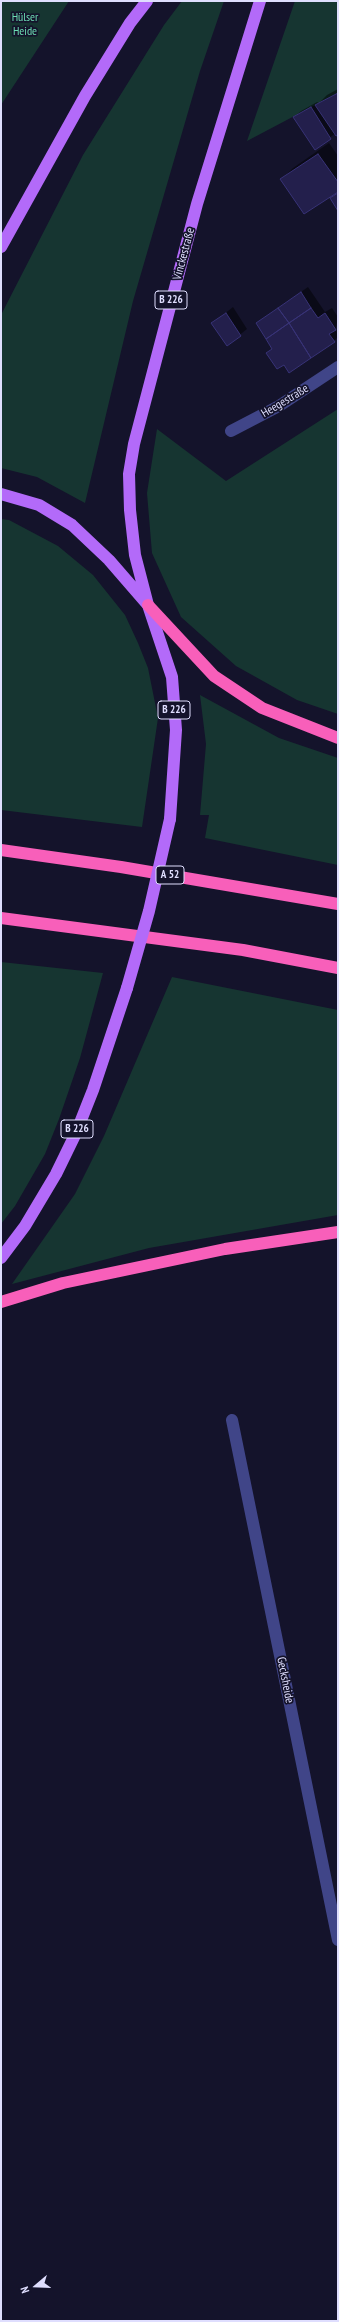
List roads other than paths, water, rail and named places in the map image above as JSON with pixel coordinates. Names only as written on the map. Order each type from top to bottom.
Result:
[{"type":"highway","points":[[148,605],[214,676],[262,708],[338,738]]},
{"type":"highway","name":"A 52","points":[[1,850],[121,867],[338,904]]},
{"type":"highway","points":[[1,918],[243,950],[338,968]]},
{"type":"highway","points":[[1,1302],[63,1283],[225,1249],[338,1232]]},
{"type":"main road","points":[[1,247],[85,96],[130,23],[147,1]]},
{"type":"main road","name":"Vinckestraße","points":[[148,605],[135,555],[130,510],[129,474],[133,452],[154,364],[197,204],[260,1]]},
{"type":"main road","points":[[1,494],[39,505],[72,525],[109,560],[148,605]]},
{"type":"main road","name":"B 226","points":[[1,1258],[25,1226],[56,1174],[76,1133],[93,1090],[127,988],[149,911],[170,819],[176,730],[172,677],[148,605]]},
{"type":"street","name":"Heegestraße","points":[[231,431],[279,406],[338,367]]},
{"type":"street","name":"Gecksheide","points":[[232,1420],[338,1940]]},
{"type":"park label","name":"Hülser Heide","points":[[25,25]]}]
